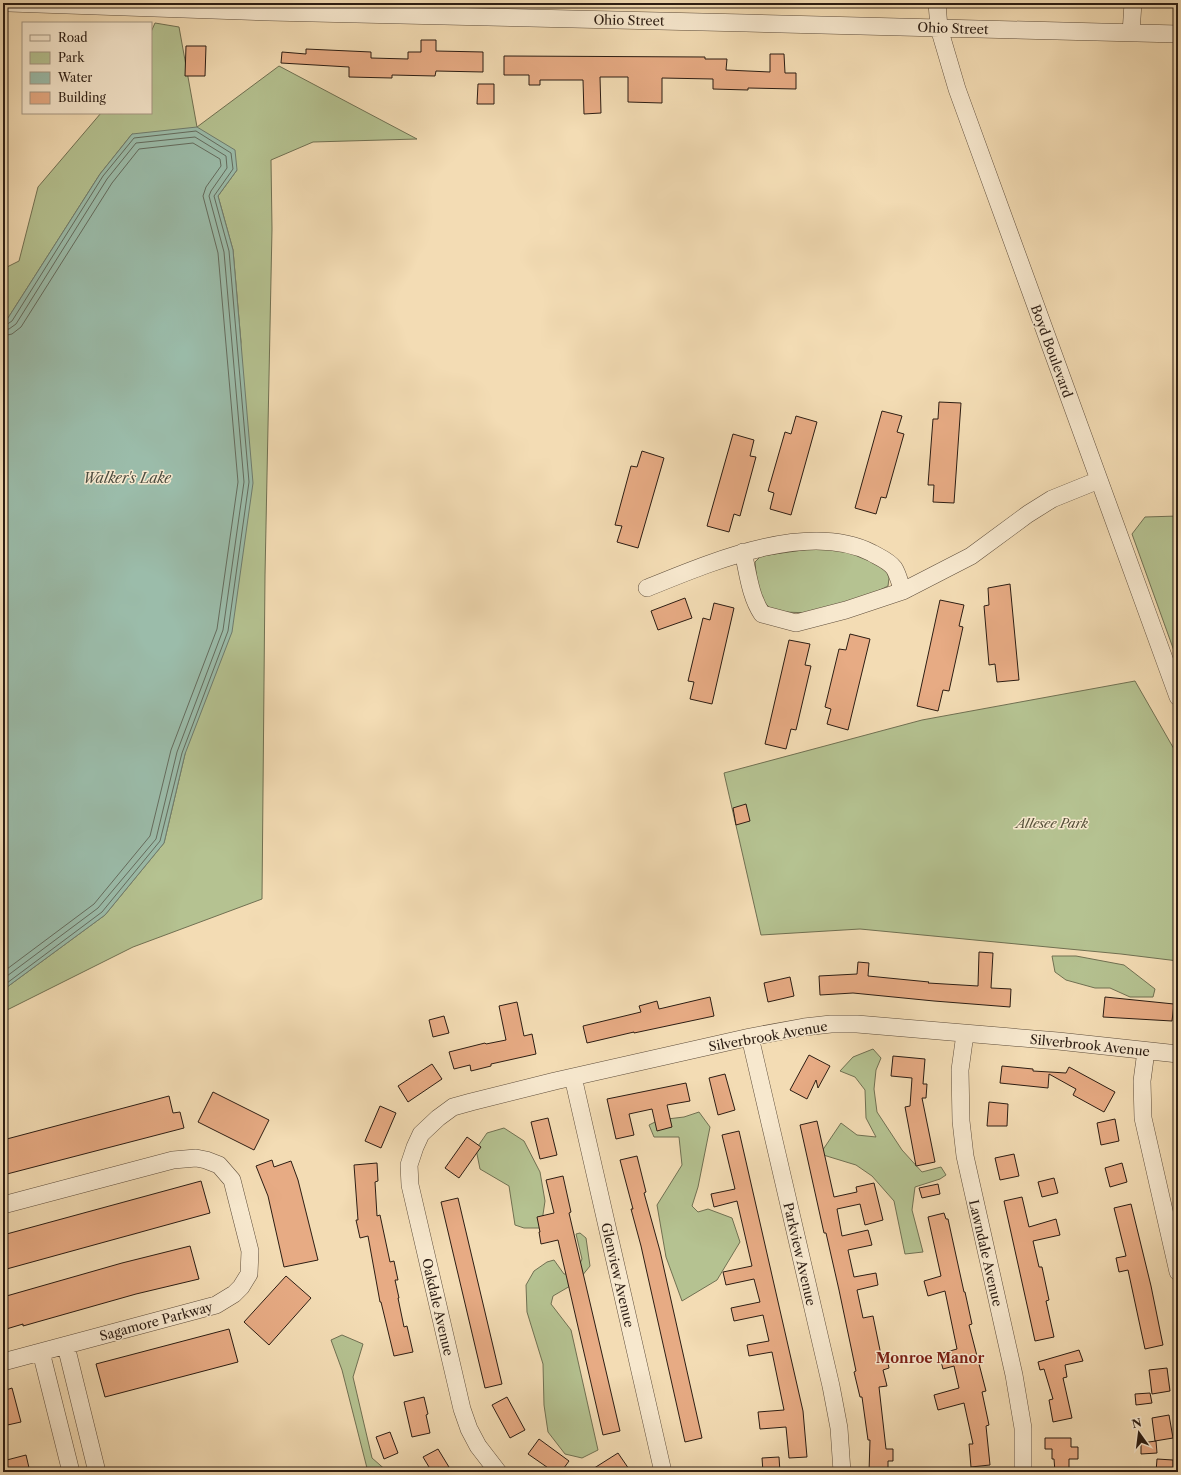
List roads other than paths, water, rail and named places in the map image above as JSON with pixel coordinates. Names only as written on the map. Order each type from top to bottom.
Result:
[{"type":"street","name":"Ohio Street","points":[[9,3],[270,8],[1178,34]]},
{"type":"street","name":"Boyd Boulevard","points":[[937,3],[939,28],[957,89],[1178,697]]},
{"type":"street","points":[[1131,33],[1133,3]]},
{"type":"street","points":[[743,552],[752,595],[762,614],[796,623],[846,610],[903,591],[971,556],[1028,514],[1052,499],[1098,480]]},
{"type":"street","points":[[647,588],[743,552],[771,545],[837,542],[859,546],[882,558],[894,569],[903,591]]},
{"type":"street","name":"Silverbrook Avenue","points":[[421,1134],[438,1118],[453,1107],[573,1077],[750,1037],[804,1027],[857,1024],[1058,1041],[1178,1054]]},
{"type":"street","name":"Lawndale Avenue","points":[[965,1034],[960,1070],[961,1121],[965,1156],[1014,1375],[1023,1428],[1023,1472]]},
{"type":"street","name":"Parkview Avenue","points":[[750,1037],[831,1386],[839,1428],[842,1472]]},
{"type":"street","points":[[1146,1051],[1142,1081],[1143,1118],[1178,1272]]},
{"type":"street","name":"Glenview Avenue","points":[[573,1077],[663,1472]]},
{"type":"street","name":"Oakdale Avenue","points":[[421,1134],[414,1147],[409,1165],[412,1192],[462,1409],[469,1429],[478,1446],[498,1472]]},
{"type":"street","name":"Sagamore Parkway","points":[[3,1205],[174,1160],[196,1158],[218,1165],[232,1180],[250,1251],[249,1274],[241,1287],[234,1294],[216,1305],[3,1362]]},
{"type":"street","points":[[66,1346],[97,1472]]},
{"type":"street","points":[[41,1352],[71,1472]]},
{"type":"water","name":"Walker's Lake","points":[[197,127],[235,150],[237,170],[218,196],[233,250],[253,483],[232,632],[185,754],[164,843],[105,915],[3,990],[3,322],[8,318],[100,174],[132,134]]},
{"type":"district","name":"Monroe Manor","points":[[930,1358]]},
{"type":"park label","name":"Allesee Park","points":[[1052,823]]}]
